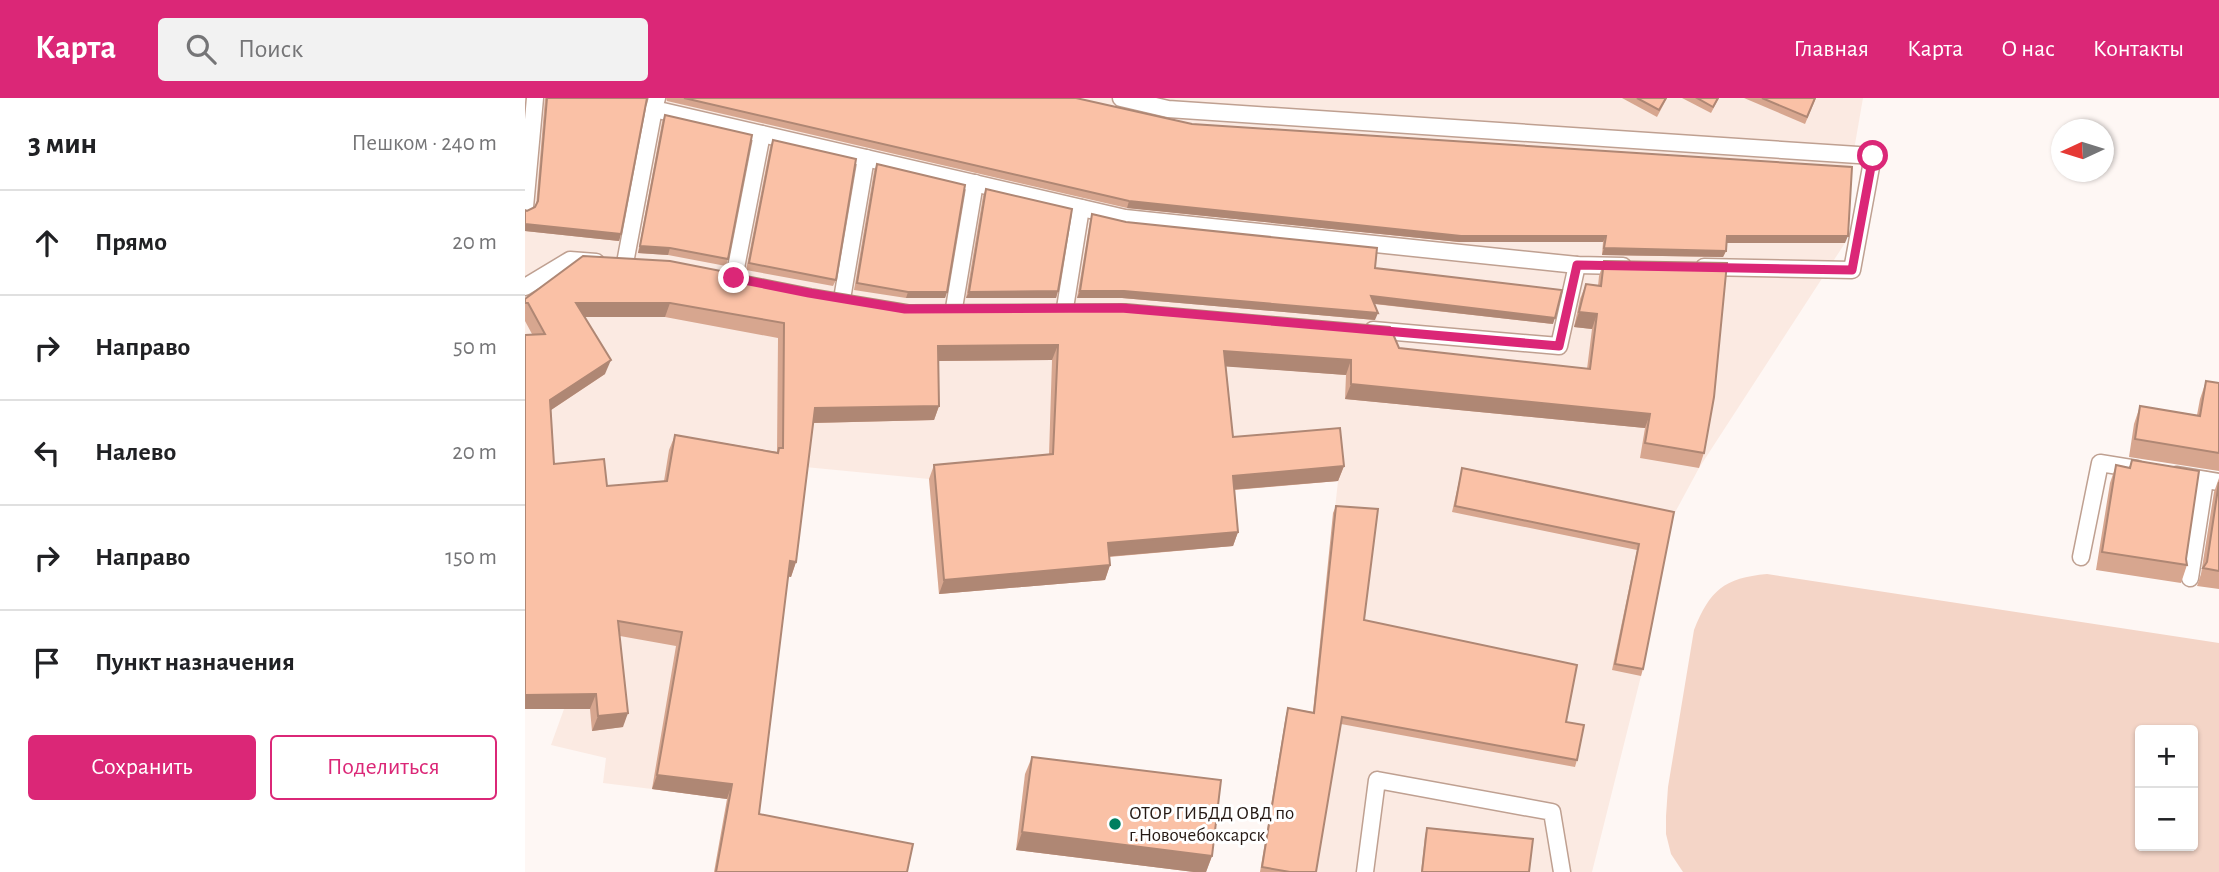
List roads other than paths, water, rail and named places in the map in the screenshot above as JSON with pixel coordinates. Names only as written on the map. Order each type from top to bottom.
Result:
[{"type":"lane","points":[[525,207],[535,98]]},
{"type":"lane","points":[[1121,98],[1168,110],[1873,156],[1852,270],[1687,267]]},
{"type":"lane","points":[[525,287],[571,260],[632,264],[655,104],[762,134],[1125,218],[1577,265],[1632,266]]},
{"type":"lane","points":[[734,278],[762,134]]},
{"type":"lane","points":[[842,299],[866,158]]},
{"type":"lane","points":[[954,308],[975,183]]},
{"type":"lane","points":[[1065,308],[1081,208]]},
{"type":"lane","points":[[1354,328],[1559,346],[1577,265]]},
{"type":"lane","points":[[2081,556],[2100,463],[2212,481],[2190,578]]},
{"type":"lane","points":[[1365,872],[1377,780],[1552,812],[1562,872]]},
{"type":"place","name":"ОТОР ГИБДД ОВД по г.Новочебоксарск","points":[[1115,824]]}]
